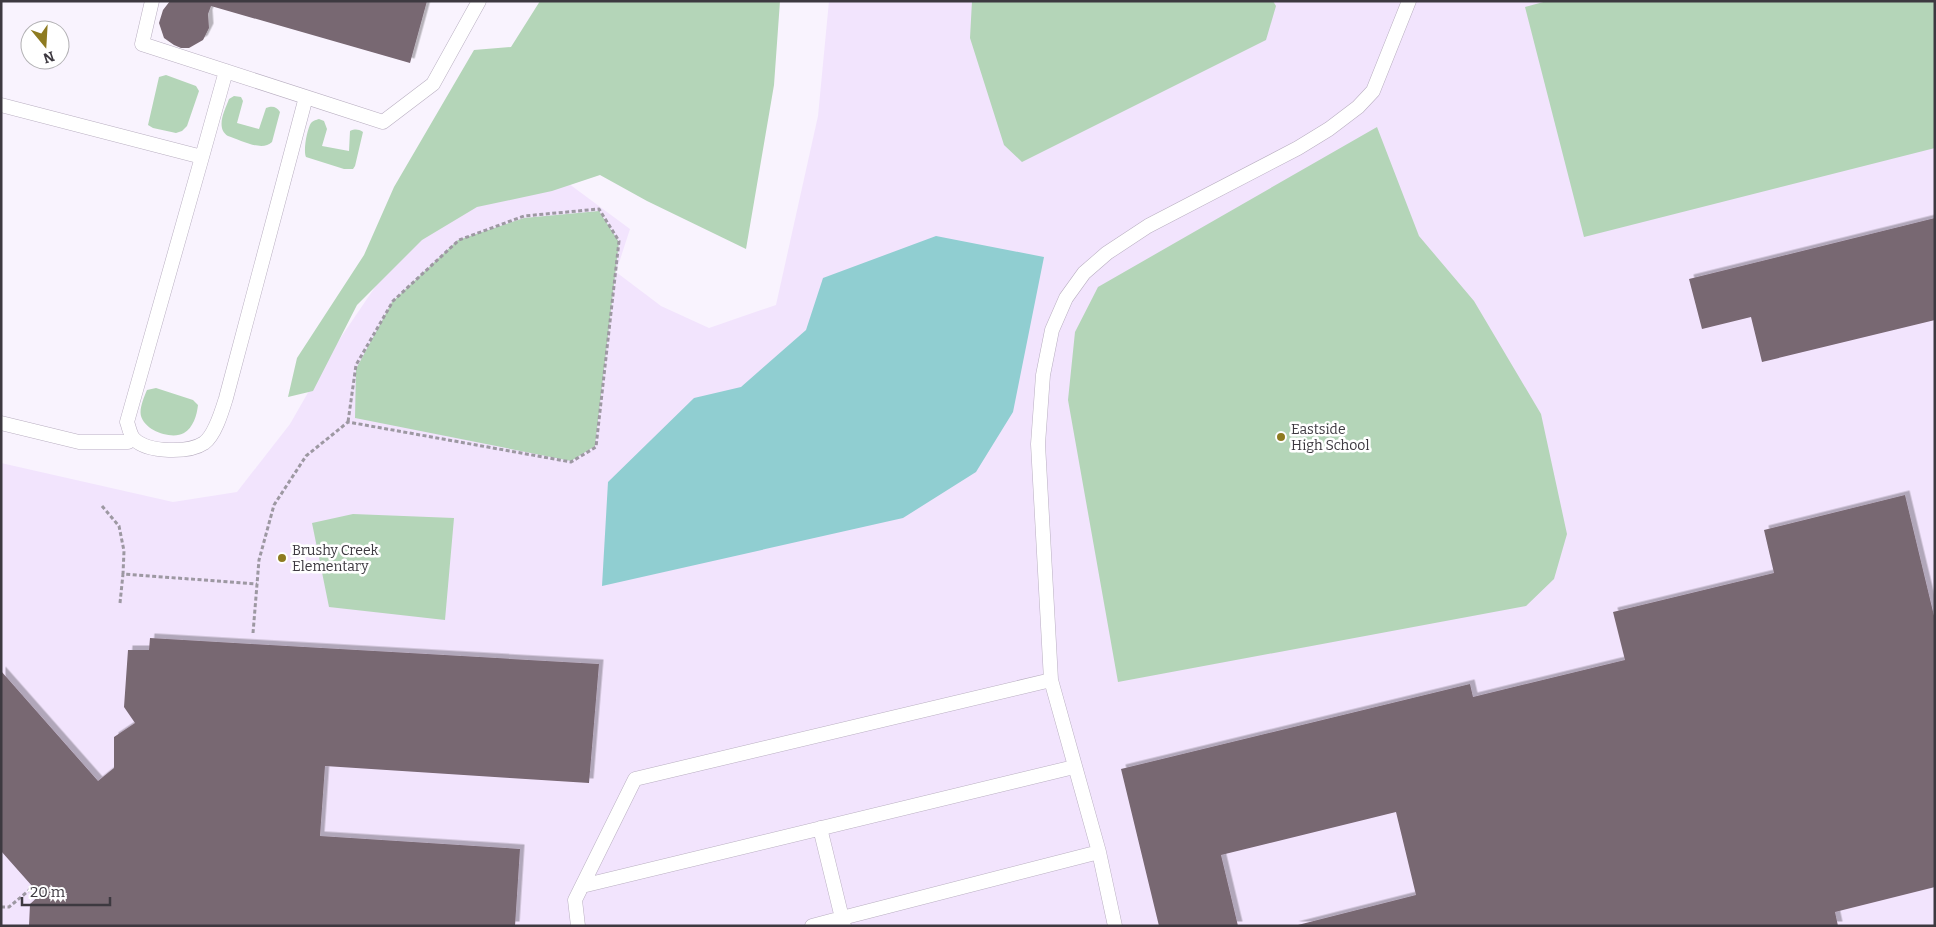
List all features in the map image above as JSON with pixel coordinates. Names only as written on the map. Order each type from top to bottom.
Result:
[{"type":"lane","points":[[152,1],[142,44],[383,122],[433,84],[479,1]]},
{"type":"lane","points":[[1115,926],[1099,852],[1051,680],[1038,444],[1043,375],[1052,330],[1066,298],[1084,274],[1107,252],[1148,226],[1298,148],[1329,129],[1358,107],[1374,91],[1409,1]]},
{"type":"lane","points":[[226,72],[127,422],[133,439],[146,447],[179,451],[204,442],[217,425],[226,398],[306,97]]},
{"type":"lane","points":[[1,105],[202,158]]},
{"type":"lane","points":[[1,423],[79,442],[128,442],[133,439]]},
{"type":"lane","points":[[578,926],[575,900],[635,779],[1051,680]]},
{"type":"lane","points":[[582,886],[1074,767]]},
{"type":"lane","points":[[820,828],[843,922]]},
{"type":"lane","points":[[812,926],[843,922],[1099,852]]},
{"type":"path","points":[[254,633],[259,560],[274,505],[306,456],[348,422],[356,365],[393,301],[459,240],[524,216],[598,209],[620,241],[596,447],[571,462],[348,422]]},
{"type":"path","points":[[102,506],[119,526],[124,551],[120,603]]},
{"type":"path","points":[[123,574],[257,584]]},
{"type":"path","points":[[2,908],[9,907],[33,887]]},
{"type":"shaded area","name":"Eastside High School","points":[[829,1],[1935,1],[1935,926],[1,926],[1,463],[173,502],[237,492],[290,424],[333,349],[413,231],[557,175],[630,229],[616,272],[661,306],[709,328],[776,305],[818,116]]},
{"type":"green space","points":[[540,1],[780,1],[774,85],[746,249],[647,201],[600,175],[552,191],[477,207],[422,240],[357,305],[313,391],[288,397],[297,358],[364,255],[394,187],[474,50],[511,47]]},
{"type":"green space","points":[[972,1],[1273,1],[1276,6],[1266,40],[1022,162],[1004,145],[970,38]]},
{"type":"green space","points":[[1547,1],[1935,1],[1935,148],[1584,237],[1525,7]]},
{"type":"green space","points":[[166,75],[196,86],[199,91],[187,126],[182,131],[176,133],[153,128],[148,125],[159,77]]},
{"type":"green space","points":[[234,96],[241,97],[243,101],[237,123],[259,129],[266,108],[274,107],[280,112],[272,142],[268,145],[257,146],[224,133],[222,128],[223,113],[229,99]]},
{"type":"green space","points":[[319,119],[324,121],[327,129],[322,146],[349,151],[350,131],[360,130],[363,132],[353,169],[344,169],[306,157],[305,145],[308,130],[311,123]]},
{"type":"green space","points":[[1377,127],[1419,236],[1474,301],[1541,414],[1567,534],[1554,579],[1526,606],[1118,682],[1068,400],[1075,332],[1098,287]]},
{"type":"green space","points":[[599,211],[619,242],[595,446],[571,461],[355,418],[356,369],[392,302],[458,240],[524,218]]},
{"type":"green space","points":[[156,388],[193,400],[198,405],[194,421],[187,431],[179,435],[166,435],[153,430],[144,421],[141,416],[142,403],[147,390]]},
{"type":"green space","points":[[353,514],[454,518],[445,620],[329,607],[312,523]]},
{"type":"water","points":[[936,236],[1044,257],[1013,412],[976,472],[903,518],[602,586],[608,482],[694,398],[741,387],[806,330],[823,278]]},
{"type":"building","points":[[170,1],[427,1],[410,63],[211,6],[208,14],[209,28],[203,40],[189,48],[181,48],[164,38],[159,23],[163,10]]},
{"type":"building","points":[[1935,218],[1935,320],[1762,362],[1751,317],[1702,329],[1689,279]]},
{"type":"building","points":[[1905,495],[1935,620],[1935,887],[1835,912],[1838,926],[1294,926],[1416,895],[1396,812],[1221,855],[1238,926],[1159,926],[1121,769],[1470,684],[1473,697],[1625,660],[1613,612],[1774,573],[1764,530]]},
{"type":"building","points":[[150,638],[599,664],[589,783],[325,766],[320,836],[520,849],[515,926],[29,926],[30,904],[40,895],[1,851],[1,671],[98,781],[114,768],[114,737],[135,723],[124,707],[128,650],[149,650]]},
{"type":"place","name":"Eastside High School","points":[[1281,437]]},
{"type":"place","name":"Brushy Creek Elementary","points":[[282,558]]}]
